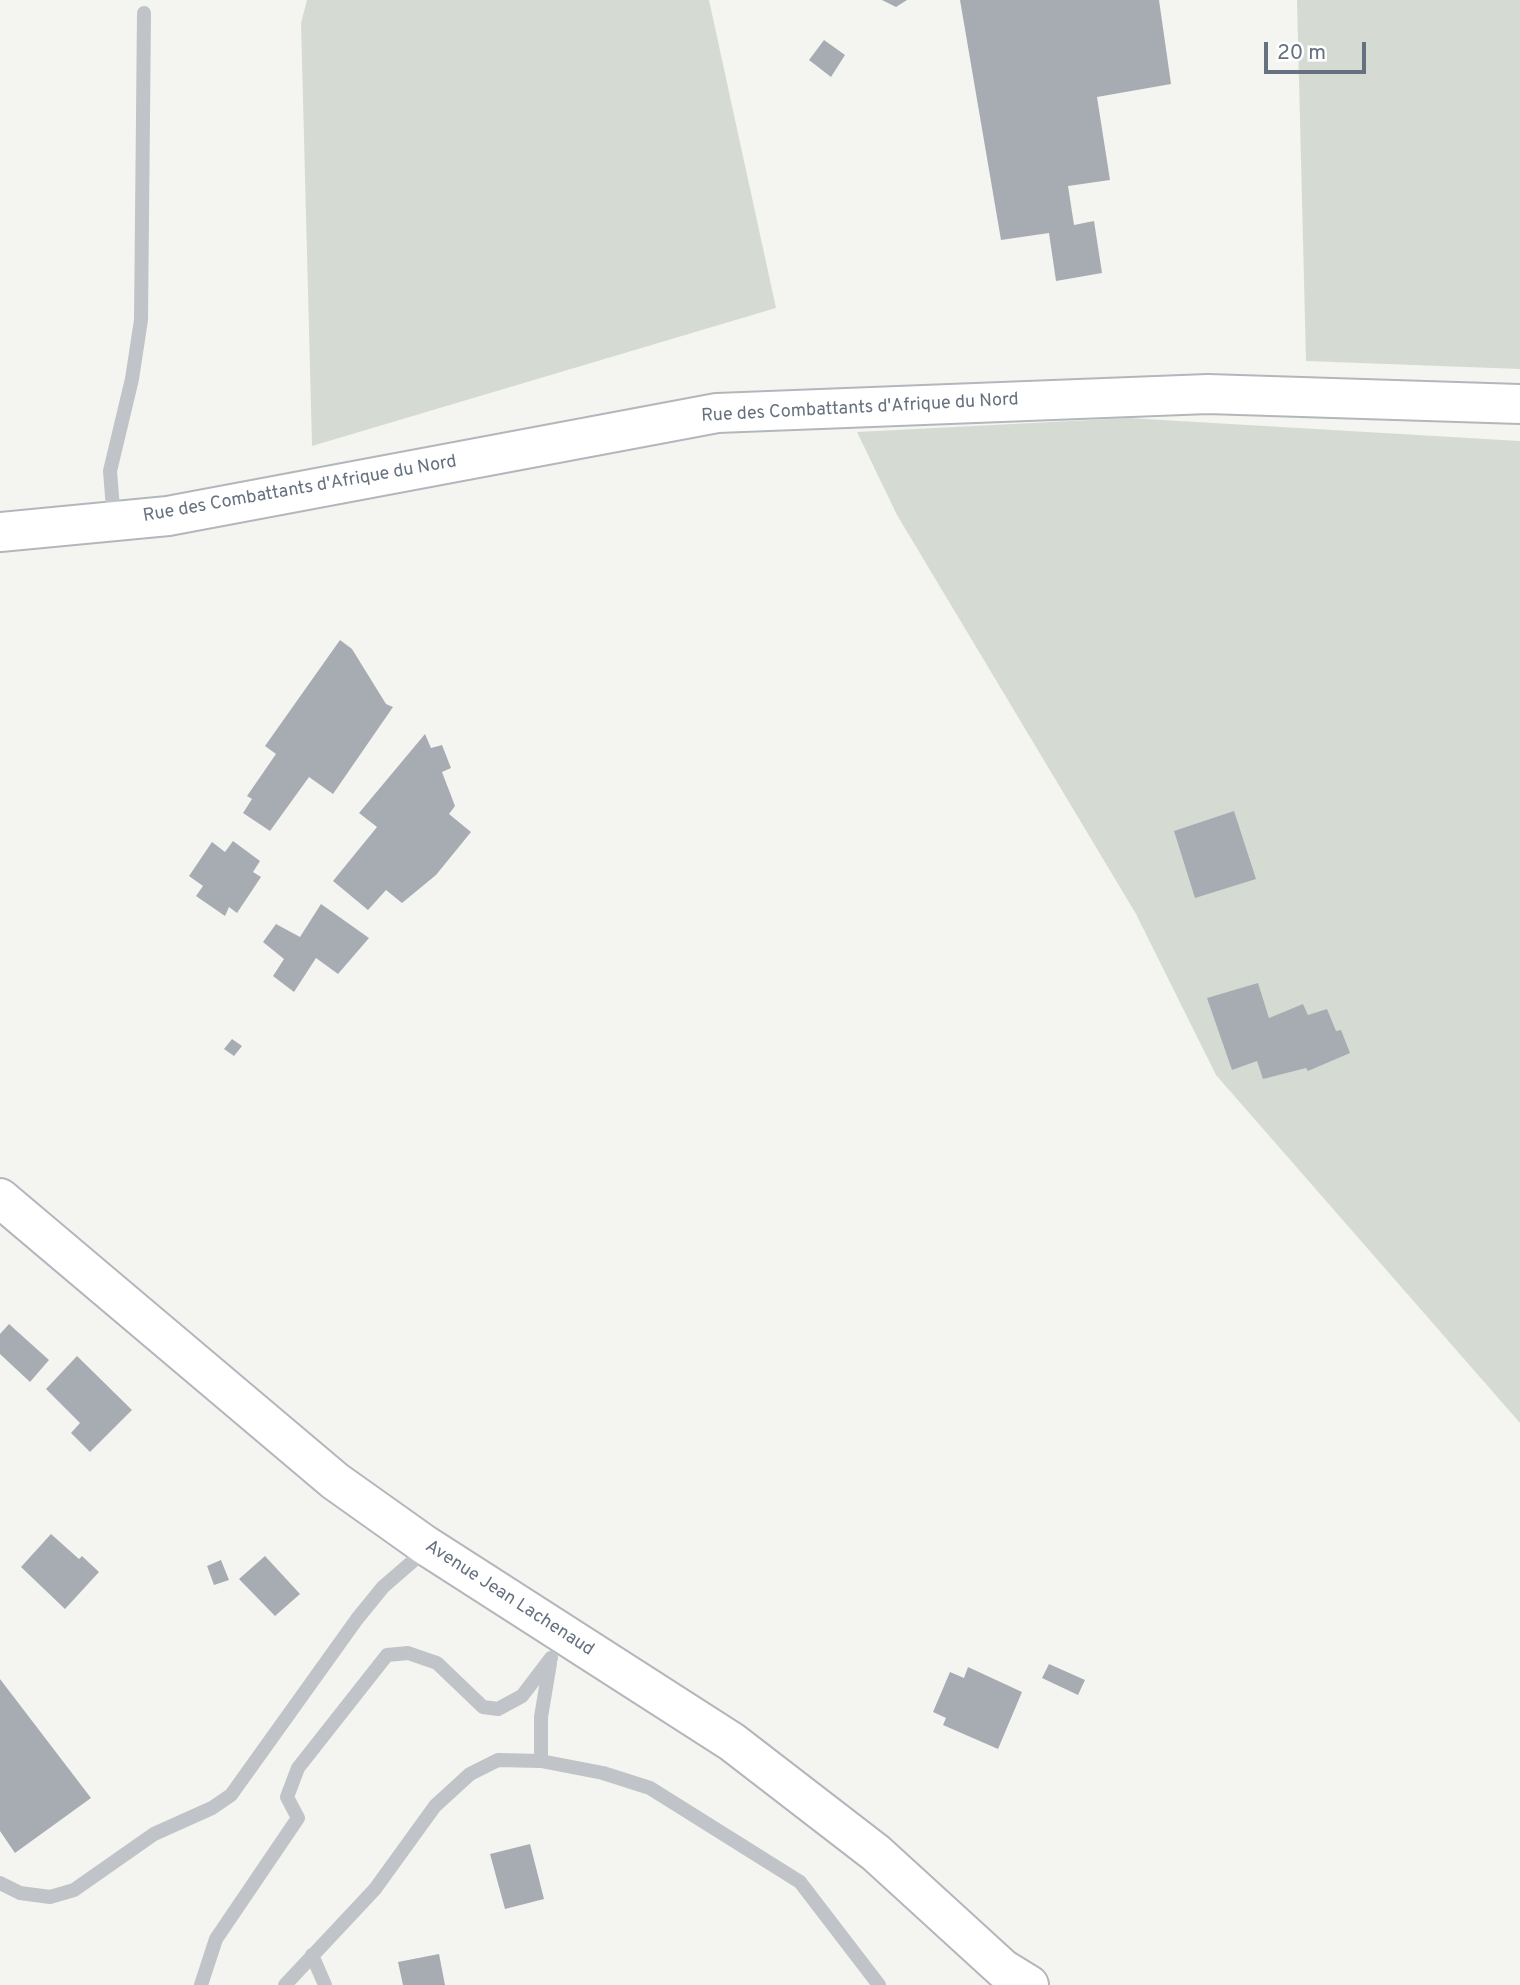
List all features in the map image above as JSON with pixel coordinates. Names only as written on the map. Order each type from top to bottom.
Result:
[{"type":"main road","name":"Rue des Combattants d'Afrique du Nord","points":[[0,532],[115,523],[182,513],[717,413],[1208,394],[1520,404]]},
{"type":"main road","name":"Avenue Jean Lachenaud","points":[[0,1198],[335,1481],[425,1545],[558,1647],[732,1742],[876,1853],[1003,1969],[1029,1985]]},
{"type":"lane","points":[[115,523],[110,471],[132,379],[141,320],[144,13]]},
{"type":"lane","points":[[0,1883],[20,1893],[50,1897],[74,1890],[154,1834],[212,1808],[231,1795],[357,1619],[383,1587],[413,1561],[425,1545]]},
{"type":"lane","points":[[541,1761],[541,1717],[558,1647]]},
{"type":"lane","points":[[201,1985],[216,1940],[298,1818],[287,1797],[298,1768],[387,1655],[408,1653],[436,1663],[483,1707],[498,1709],[522,1696],[558,1647]]},
{"type":"lane","points":[[285,1985],[375,1889],[435,1806],[470,1774],[498,1760],[541,1761],[603,1773],[650,1788],[800,1882],[879,1985]]},
{"type":"lane","points":[[312,1955],[325,1985]]},
{"type":"shaded area","points":[[307,0],[709,0],[776,308],[312,446],[301,23]]},
{"type":"shaded area","points":[[1297,0],[1520,0],[1520,369],[1306,361]]},
{"type":"shaded area","points":[[1129,418],[1520,441],[1520,1423],[1216,1075],[1136,914],[897,515],[857,432]]},
{"type":"building","points":[[882,0],[907,0],[896,7]]},
{"type":"building","points":[[960,0],[1159,0],[1171,84],[1097,97],[1110,180],[1068,186],[1074,225],[1094,221],[1102,273],[1056,281],[1049,233],[1001,240]]},
{"type":"building","points":[[824,40],[845,55],[831,77],[809,60]]},
{"type":"building","points":[[340,640],[352,649],[386,704],[393,707],[333,794],[309,777],[270,831],[243,813],[252,799],[247,796],[276,754],[265,746]]},
{"type":"building","points":[[425,734],[431,748],[442,745],[451,768],[442,772],[455,806],[449,814],[471,832],[436,875],[402,903],[386,890],[368,910],[333,881],[377,827],[359,813]]},
{"type":"building","points":[[1234,811],[1256,879],[1195,898],[1174,831]]},
{"type":"building","points":[[233,841],[260,861],[253,872],[261,877],[237,913],[229,907],[225,916],[196,896],[203,886],[189,876],[212,842],[225,852]]},
{"type":"building","points":[[321,904],[369,938],[338,974],[316,958],[294,992],[273,976],[284,959],[263,942],[276,924],[300,937]]},
{"type":"building","points":[[1258,983],[1269,1018],[1303,1004],[1308,1015],[1327,1009],[1336,1031],[1341,1030],[1350,1053],[1308,1071],[1306,1068],[1263,1079],[1257,1061],[1232,1070],[1207,998]]},
{"type":"building","points":[[232,1039],[242,1046],[234,1056],[224,1049]]},
{"type":"building","points":[[9,1324],[49,1360],[30,1382],[0,1354],[0,1334]]},
{"type":"building","points":[[77,1356],[132,1410],[90,1452],[71,1433],[80,1423],[46,1389]]},
{"type":"building","points":[[51,1534],[79,1559],[82,1556],[99,1572],[65,1609],[21,1567]]},
{"type":"building","points":[[265,1556],[300,1594],[275,1616],[239,1579]]},
{"type":"building","points":[[221,1560],[229,1580],[214,1585],[207,1566]]},
{"type":"building","points":[[1049,1664],[1085,1680],[1078,1695],[1042,1678]]},
{"type":"building","points":[[968,1667],[1022,1692],[998,1749],[943,1725],[946,1718],[933,1712],[950,1672],[964,1678]]},
{"type":"building","points":[[0,1679],[91,1798],[15,1853],[0,1831]]},
{"type":"building","points":[[530,1844],[544,1899],[505,1909],[490,1854]]},
{"type":"building","points":[[439,1954],[445,1985],[403,1985],[398,1962]]}]
